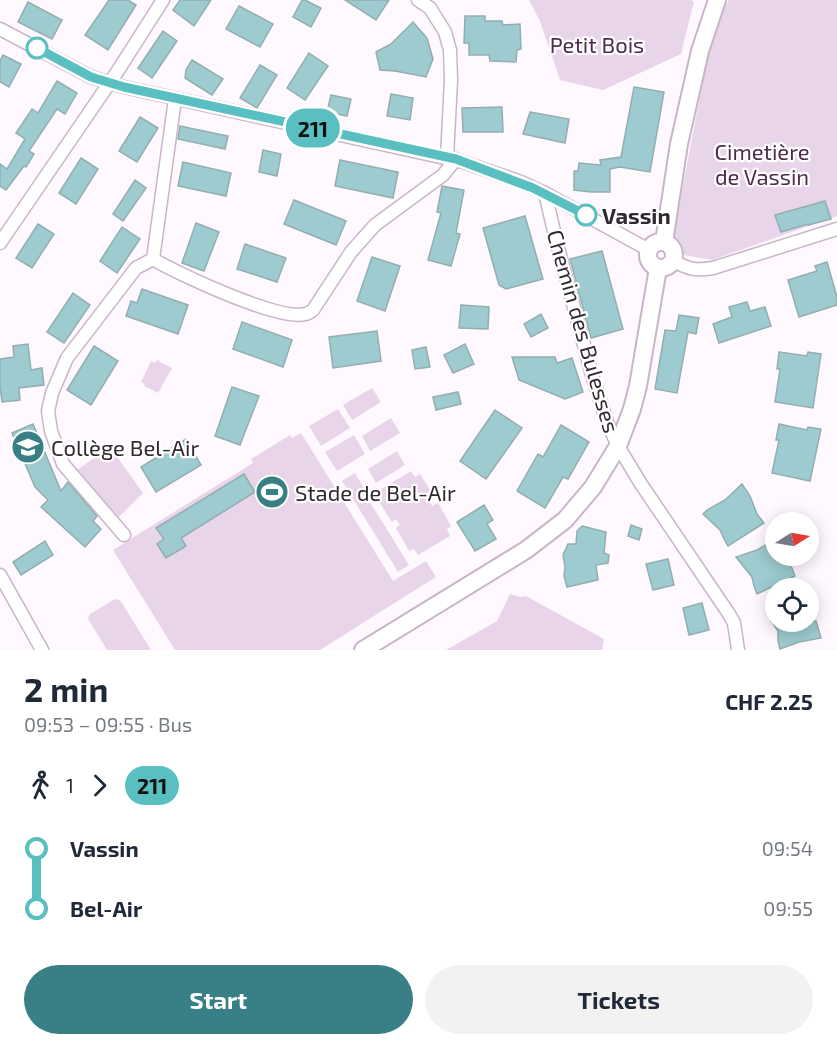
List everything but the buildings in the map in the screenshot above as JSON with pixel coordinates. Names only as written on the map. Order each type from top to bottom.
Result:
[{"type":"street","points":[[0,243],[163,0]]},
{"type":"street","points":[[153,259],[171,270],[255,305],[284,314],[306,314],[313,310],[351,252],[375,225],[443,175],[451,158],[450,50],[445,32],[430,8],[418,0]]},
{"type":"street","points":[[657,246],[712,2]]},
{"type":"street","points":[[0,28],[91,77],[124,87],[451,158],[521,182],[657,246],[669,244],[674,252],[665,264],[654,296],[632,410],[618,446],[593,487],[565,520],[526,550],[363,650]]},
{"type":"street","points":[[153,259],[175,99]]},
{"type":"street","name":"Chemin des Bulesses","points":[[545,193],[592,375],[607,422],[618,446],[641,484],[729,614],[734,623],[738,650]]},
{"type":"street","points":[[665,264],[695,270],[713,268],[837,229]]},
{"type":"street","points":[[124,535],[63,464],[51,430],[48,411],[52,393],[67,358],[136,268],[153,259]]},
{"type":"street","points":[[0,575],[42,650]]},
{"type":"green space","name":"Petit Bois","points":[[529,0],[691,0],[694,2],[681,54],[603,90],[560,80],[540,21]]},
{"type":"green space","name":"Cimetière de Vassin","points":[[729,0],[837,0],[837,216],[712,260],[684,255],[673,238],[714,23]]},
{"type":"green space","points":[[157,360],[172,368],[158,393],[141,382],[151,361],[155,363]]},
{"type":"green space","points":[[372,388],[381,402],[352,420],[343,405]]},
{"type":"green space","points":[[338,409],[350,428],[321,446],[309,426]]},
{"type":"green space","points":[[391,418],[400,433],[370,451],[362,436]]},
{"type":"green space","name":"Stade de Bel-Air","points":[[301,433],[393,581],[426,561],[436,577],[320,650],[175,650],[113,550],[253,463],[251,459],[290,435],[292,438]]},
{"type":"green space","points":[[354,435],[365,454],[337,471],[325,452]]},
{"type":"green space","points":[[110,447],[143,493],[119,517],[74,472]]},
{"type":"green space","points":[[397,451],[405,465],[376,483],[368,469]]},
{"type":"green space","points":[[411,471],[415,477],[420,474],[434,496],[429,499],[432,506],[438,503],[451,526],[447,529],[450,536],[418,555],[414,549],[409,551],[396,528],[400,525],[396,519],[392,522],[378,500],[382,497],[378,491]]},
{"type":"green space","points":[[355,473],[365,494],[409,565],[398,572],[342,481]]},
{"type":"green space","points":[[510,594],[526,596],[604,639],[602,650],[446,650],[497,621]]},
{"type":"green space","points":[[115,599],[120,600],[151,650],[107,650],[88,619],[90,614]]},
{"type":"bus line","name":"211","points":[[37,48],[91,77],[124,87],[464,162],[521,182],[586,215]]},
{"type":"place","name":"Vassin","points":[[586,215]]},
{"type":"place","name":"Collège Bel-Air","points":[[28,447]]},
{"type":"place","name":"Stade de Bel-Air","points":[[272,492]]}]
